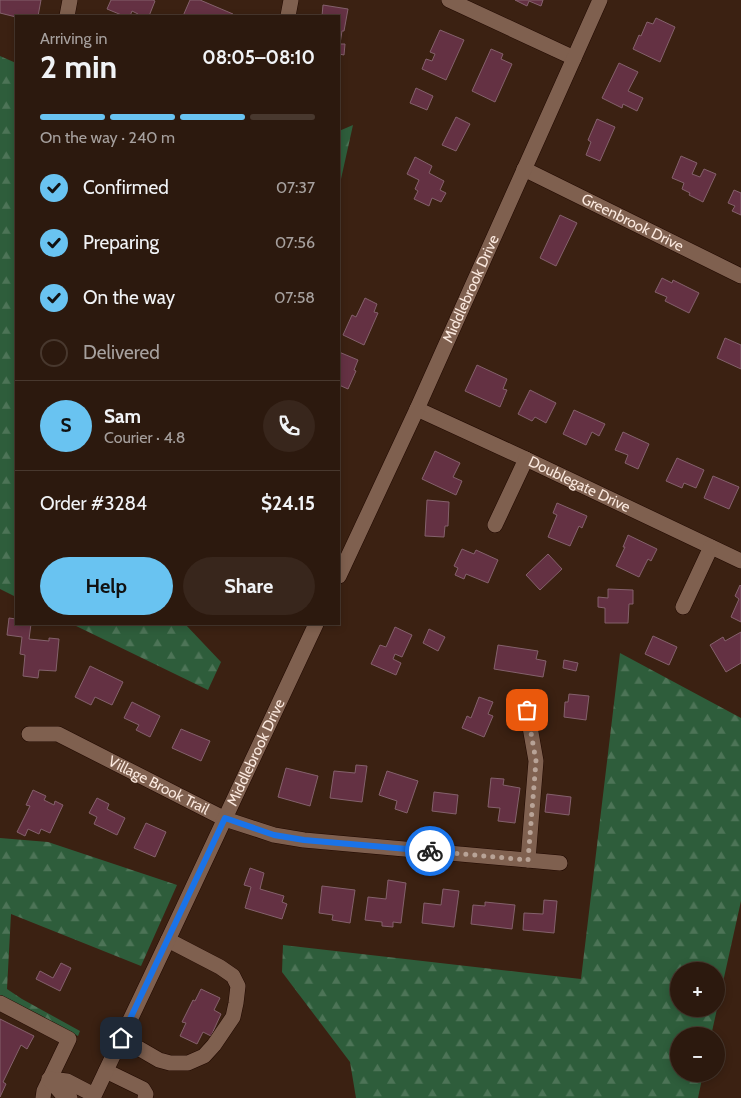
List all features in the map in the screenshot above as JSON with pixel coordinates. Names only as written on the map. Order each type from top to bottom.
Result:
[{"type":"street","points":[[67,15],[70,0]]},
{"type":"street","points":[[288,15],[291,0]]},
{"type":"street","points":[[449,0],[574,58]]},
{"type":"street","name":"Middlebrook Drive","points":[[340,574],[417,410],[600,0]]},
{"type":"street","name":"Greenbrook Drive","points":[[524,169],[741,276]]},
{"type":"street","name":"Doublegate Drive","points":[[417,410],[741,560]]},
{"type":"street","points":[[495,526],[526,459]]},
{"type":"street","points":[[683,607],[711,547]]},
{"type":"street","name":"Middlebrook Drive","points":[[94,1096],[316,625]]},
{"type":"street","points":[[527,710],[536,761],[528,860]]},
{"type":"street","name":"Village Brook Trail","points":[[29,734],[58,734],[225,818],[274,835],[304,840],[560,863]]},
{"type":"street","points":[[121,1038],[159,1060],[170,1063],[188,1063],[204,1056],[233,1017],[238,986],[233,976],[220,967],[168,940]]},
{"type":"street","points":[[0,1003],[69,1039],[43,1091]]},
{"type":"street","points":[[106,1071],[144,1094]]},
{"type":"street","points":[[43,1091],[67,1081],[94,1096]]},
{"type":"street","points":[[43,1091],[62,1094],[70,1098]]},
{"type":"green space","points":[[0,56],[15,63],[15,596],[0,589]]},
{"type":"green space","points":[[353,125],[340,184],[340,131]]},
{"type":"green space","points":[[74,625],[186,625],[221,662],[208,690]]},
{"type":"green space","points":[[620,653],[741,718],[741,901],[725,973],[725,962],[670,962],[670,1017],[715,1017],[713,1027],[670,1027],[670,1082],[701,1082],[698,1098],[356,1098],[350,1062],[282,972],[283,945],[581,979]]},
{"type":"green space","points":[[0,838],[48,842],[177,885],[141,966],[11,914],[7,989],[80,1031],[78,1036],[0,996]]},
{"type":"building","points":[[0,0],[41,0],[38,15],[15,15],[15,17],[0,13]]},
{"type":"building","points":[[111,0],[155,1],[149,15],[138,15],[132,11],[130,15],[122,15],[107,9]]},
{"type":"building","points":[[190,0],[200,0],[233,14],[232,15],[183,15]]},
{"type":"building","points":[[515,0],[543,0],[541,6],[529,1],[527,6]]},
{"type":"building","points":[[323,5],[348,9],[340,44],[340,15],[322,15]]},
{"type":"building","points":[[656,18],[675,27],[660,62],[633,49],[647,22],[653,24]]},
{"type":"building","points":[[440,30],[464,40],[446,80],[422,69],[426,59],[432,61],[435,54],[430,52]]},
{"type":"building","points":[[340,44],[345,44],[344,55],[340,54]]},
{"type":"building","points":[[491,49],[503,54],[501,59],[512,64],[495,102],[472,91]]},
{"type":"building","points":[[619,63],[638,72],[628,91],[643,98],[637,111],[623,104],[622,108],[602,98]]},
{"type":"building","points":[[416,88],[433,96],[427,110],[410,103]]},
{"type":"building","points":[[456,117],[470,124],[456,151],[442,145]]},
{"type":"building","points":[[597,119],[615,127],[600,161],[586,155],[591,142],[588,140]]},
{"type":"building","points":[[681,156],[697,163],[692,174],[700,177],[704,169],[716,174],[703,202],[682,189],[684,183],[672,178]]},
{"type":"building","points":[[415,157],[432,166],[429,173],[444,181],[440,190],[446,193],[441,202],[432,198],[429,206],[414,199],[418,191],[415,189],[419,180],[407,174]]},
{"type":"building","points":[[734,190],[741,193],[741,215],[732,211],[735,206],[728,203]]},
{"type":"building","points":[[560,215],[577,223],[556,266],[540,258]]},
{"type":"building","points":[[662,278],[672,283],[673,280],[699,293],[689,313],[665,301],[667,297],[655,292]]},
{"type":"building","points":[[365,298],[377,304],[374,312],[378,313],[364,345],[343,335],[352,315],[356,317]]},
{"type":"building","points":[[725,338],[741,345],[741,369],[717,358]]},
{"type":"building","points":[[340,352],[358,360],[354,370],[356,371],[348,389],[340,385]]},
{"type":"building","points":[[477,365],[507,379],[503,389],[507,390],[500,407],[465,391]]},
{"type":"building","points":[[530,390],[556,403],[546,423],[535,417],[532,421],[518,414]]},
{"type":"building","points":[[574,410],[605,424],[599,436],[592,432],[586,445],[563,434]]},
{"type":"building","points":[[623,432],[649,444],[638,469],[625,463],[628,455],[615,450]]},
{"type":"building","points":[[435,451],[460,463],[453,477],[462,481],[456,495],[422,479]]},
{"type":"building","points":[[677,458],[704,470],[696,488],[684,483],[682,488],[666,481]]},
{"type":"building","points":[[713,476],[739,487],[729,509],[704,498]]},
{"type":"building","points":[[427,500],[449,502],[448,526],[445,526],[444,537],[425,536]]},
{"type":"building","points":[[557,503],[587,516],[582,528],[579,526],[570,546],[548,537],[557,515],[553,513]]},
{"type":"building","points":[[628,535],[657,549],[651,561],[648,559],[639,577],[616,566],[625,547],[623,547]]},
{"type":"building","points":[[462,549],[474,554],[476,550],[498,560],[488,583],[466,574],[464,579],[455,575],[458,568],[454,566]]},
{"type":"building","points":[[548,554],[562,569],[540,590],[526,575]]},
{"type":"building","points":[[740,585],[741,622],[731,617],[739,599],[735,596]]},
{"type":"building","points":[[608,589],[633,590],[633,604],[629,604],[628,623],[605,623],[605,608],[598,607],[598,597],[608,598]]},
{"type":"building","points":[[9,618],[15,619],[15,625],[31,625],[29,639],[49,641],[49,638],[59,639],[56,671],[39,670],[38,678],[23,676],[25,655],[20,654],[22,637],[7,635]]},
{"type":"building","points":[[395,627],[412,635],[402,657],[395,654],[393,659],[401,663],[396,675],[371,664],[380,645],[386,647]]},
{"type":"building","points":[[429,629],[445,637],[438,651],[423,643]]},
{"type":"building","points":[[741,632],[741,663],[726,672],[710,645],[723,637],[725,641]]},
{"type":"building","points":[[653,636],[677,647],[669,665],[645,654]]},
{"type":"building","points":[[498,645],[538,651],[536,659],[546,661],[543,677],[494,669]]},
{"type":"building","points":[[564,660],[578,663],[576,671],[563,668]]},
{"type":"building","points":[[90,666],[123,682],[112,705],[95,697],[91,705],[75,697]]},
{"type":"building","points":[[569,694],[589,696],[586,720],[564,717],[565,702],[568,702]]},
{"type":"building","points":[[479,697],[493,702],[488,714],[493,716],[484,737],[462,728],[467,716],[471,718]]},
{"type":"building","points":[[132,702],[160,716],[150,737],[136,730],[139,725],[124,718]]},
{"type":"building","points":[[181,729],[210,741],[201,761],[172,748]]},
{"type":"building","points":[[356,765],[367,766],[362,802],[330,798],[334,771],[355,773]]},
{"type":"building","points":[[286,768],[318,776],[310,806],[278,797]]},
{"type":"building","points":[[387,771],[418,781],[407,813],[395,809],[397,801],[379,795]]},
{"type":"building","points":[[491,778],[504,779],[503,785],[520,788],[515,823],[498,821],[500,808],[488,807]]},
{"type":"building","points":[[33,790],[46,796],[44,800],[54,805],[55,801],[63,805],[50,833],[41,829],[39,834],[28,829],[25,836],[17,832],[30,806],[26,805]]},
{"type":"building","points":[[434,792],[458,795],[456,814],[432,811]]},
{"type":"building","points":[[547,794],[571,797],[569,815],[545,812]]},
{"type":"building","points":[[97,798],[109,804],[107,809],[125,818],[117,835],[94,824],[97,817],[89,813]]},
{"type":"building","points":[[146,823],[166,832],[155,857],[134,848]]},
{"type":"building","points":[[250,868],[264,873],[260,889],[284,896],[282,902],[287,904],[282,919],[245,908],[251,887],[244,885]]},
{"type":"building","points":[[388,880],[406,883],[401,923],[393,922],[393,927],[382,926],[382,922],[365,920],[368,897],[386,899]]},
{"type":"building","points":[[322,886],[355,890],[350,923],[332,920],[333,915],[319,913]]},
{"type":"building","points":[[443,889],[459,891],[454,927],[422,923],[424,903],[441,905]]},
{"type":"building","points":[[544,900],[557,901],[554,933],[523,930],[524,913],[543,914]]},
{"type":"building","points":[[485,902],[515,905],[512,929],[471,924],[473,905],[485,906]]},
{"type":"building","points":[[61,963],[71,968],[60,991],[36,979],[40,971],[53,978]]},
{"type":"building","points":[[201,989],[220,998],[214,1010],[221,1014],[211,1036],[203,1032],[197,1044],[180,1036],[186,1023],[182,1022]]},
{"type":"building","points":[[0,1019],[34,1036],[27,1049],[21,1045],[3,1082],[6,1084],[0,1097]]},
{"type":"way so far","points":[[430,851],[528,860],[536,761],[527,710]]},
{"type":"route","points":[[121,1038],[225,818],[274,835],[304,840],[430,851]]}]
